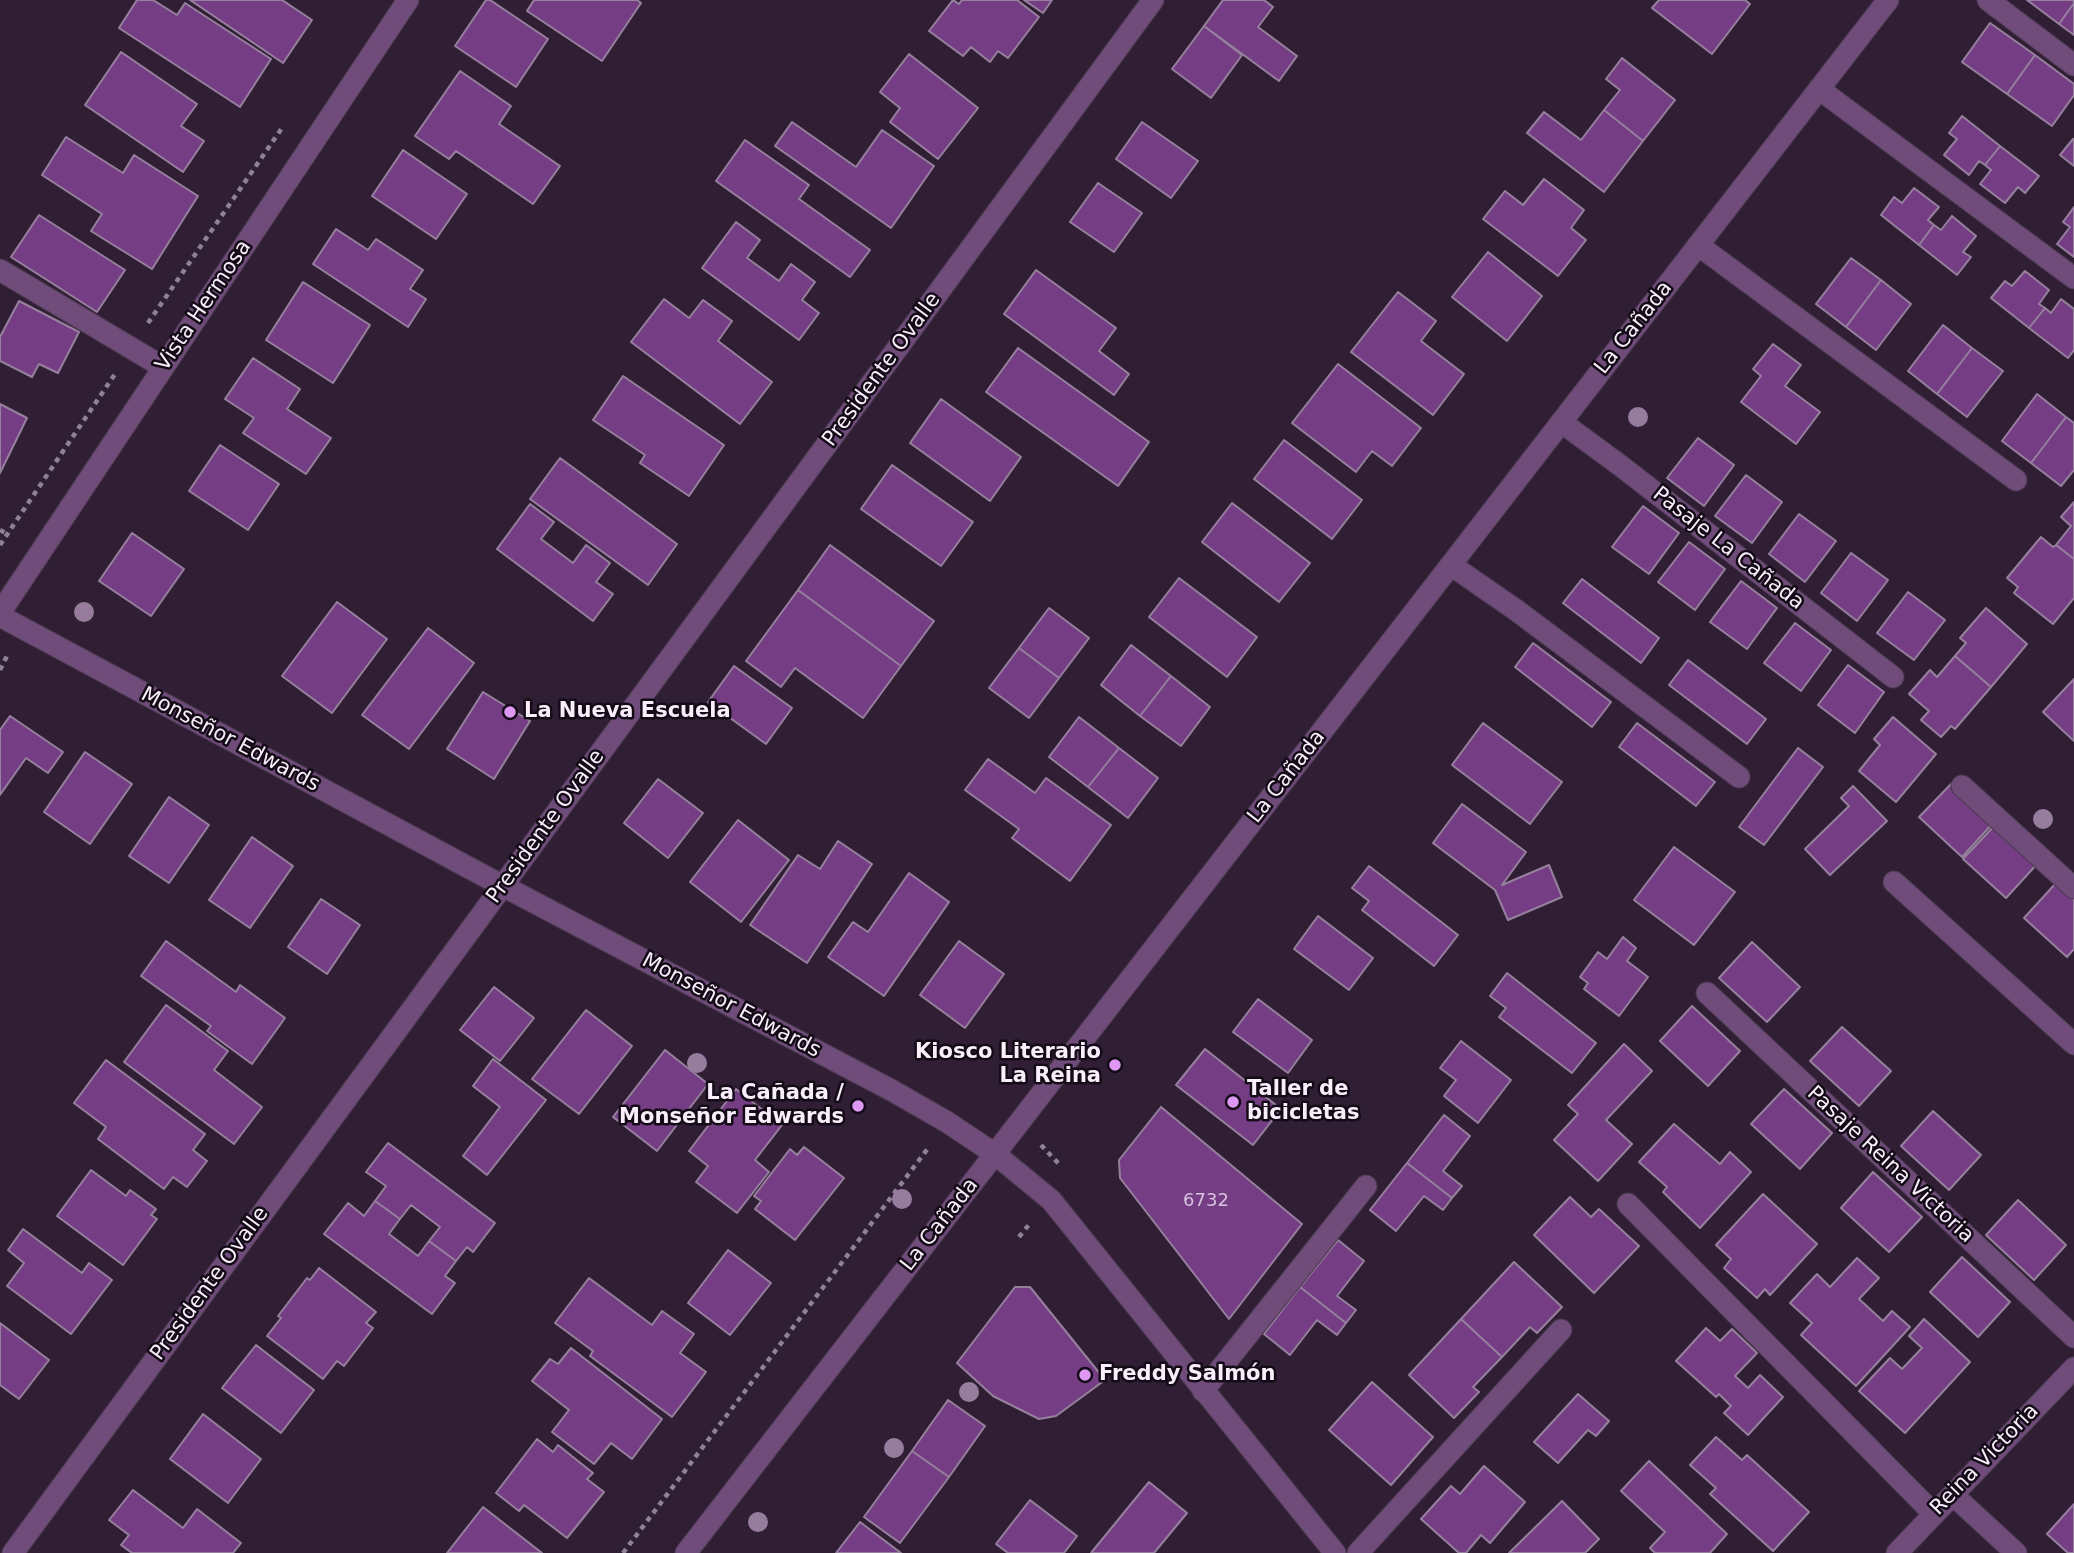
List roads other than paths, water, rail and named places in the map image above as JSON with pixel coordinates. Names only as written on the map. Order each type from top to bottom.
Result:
[{"type":"street","name":"Vista Hermosa","points":[[0,614],[408,0]]},
{"type":"street","name":"Presidente Ovalle","points":[[13,1553],[1153,0]]},
{"type":"street","name":"La Cañada","points":[[686,1553],[1888,0]]},
{"type":"street","points":[[1988,0],[2074,65]]},
{"type":"street","points":[[1819,89],[2074,278]]},
{"type":"street","points":[[1698,245],[2016,480]]},
{"type":"street","points":[[0,270],[163,367]]},
{"type":"street","name":"Pasaje La Cañada","points":[[1561,422],[1893,677]]},
{"type":"street","points":[[1451,565],[1738,777]]},
{"type":"street","name":"Monseñor Edwards","points":[[0,614],[503,886],[893,1091],[995,1154],[1051,1200],[1335,1553]]},
{"type":"street","points":[[1962,786],[2074,888]]},
{"type":"street","points":[[1894,881],[2074,1044]]},
{"type":"street","name":"Pasaje Reina Victoria","points":[[1707,993],[2074,1337]]},
{"type":"street","points":[[1203,1391],[1366,1186]]},
{"type":"street","points":[[1628,1204],[1934,1514]]},
{"type":"street","points":[[1358,1553],[1561,1330]]},
{"type":"street","name":"Reina Victoria","points":[[1897,1553],[2074,1368]]},
{"type":"street","points":[[1953,1495],[2016,1553]]},
{"type":"place","name":"La Nueva Escuela","points":[[510,712]]},
{"type":"place","name":"Kiosco Literario La Reina","points":[[1115,1065]]},
{"type":"place","name":"Taller de bicicletas","points":[[1233,1102]]},
{"type":"place","name":"La Cañada / Monseñor Edwards","points":[[858,1106]]},
{"type":"place","name":"Freddy Salmón","points":[[1085,1375]]}]
